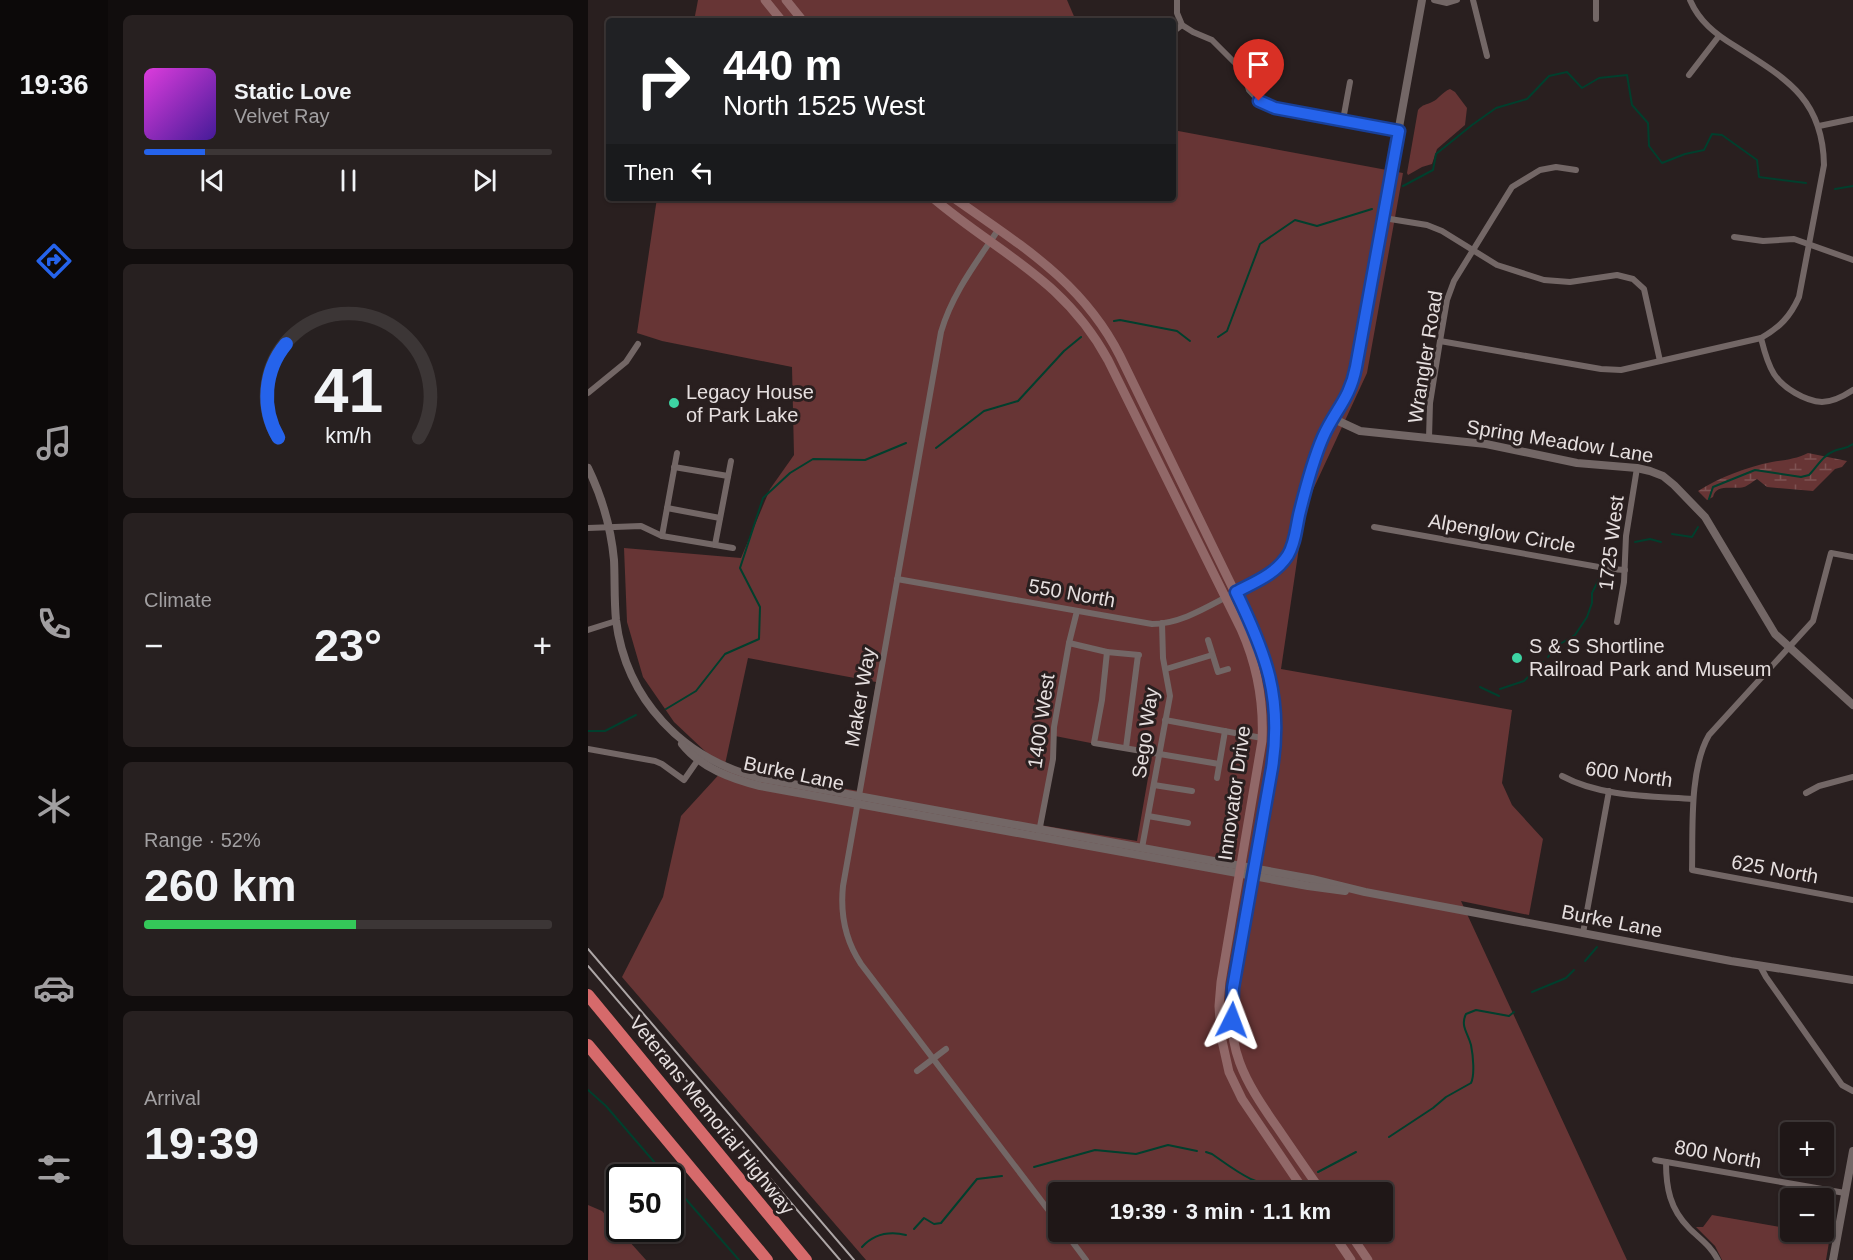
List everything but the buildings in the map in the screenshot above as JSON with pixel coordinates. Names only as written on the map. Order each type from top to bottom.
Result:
[{"type":"highway","name":"Veterans Memorial Highway","points":[[588,995],[806,1260]]},
{"type":"highway","points":[[588,1045],[767,1260]]},
{"type":"main road","points":[[765,0],[780,18]]},
{"type":"main road","points":[[786,0],[801,18]]},
{"type":"main road","name":"Innovator Drive","points":[[937,201],[1050,285],[1095,337],[1245,639],[1255,667],[1261,701],[1262,738],[1220,994],[1220,1021],[1223,1050],[1229,1072],[1238,1091],[1298,1182]]},
{"type":"main road","name":"Innovator Drive","points":[[958,201],[1067,283],[1102,324],[1236,592],[1264,655],[1273,689],[1276,719],[1274,756],[1232,999],[1232,1020],[1235,1047],[1252,1091],[1315,1182]]},
{"type":"main road","points":[[1339,1242],[1351,1260]]},
{"type":"main road","points":[[1355,1242],[1368,1260]]},
{"type":"street","points":[[1177,0],[1177,13],[1182,24],[1192,32],[1212,40],[1243,71],[1249,90],[1259,101],[1275,108],[1399,131]]},
{"type":"street","points":[[1236,592],[1268,575],[1280,566],[1288,554],[1319,446],[1347,397],[1355,374],[1422,0]]},
{"type":"street","points":[[1434,0],[1447,3],[1457,0]]},
{"type":"street","points":[[1473,0],[1487,56]]},
{"type":"street","points":[[1596,0],[1596,19]]},
{"type":"street","points":[[1440,341],[1601,369],[1622,370],[1761,338],[1781,326],[1792,312],[1798,297],[1824,165],[1824,150],[1819,126],[1809,106],[1788,81],[1719,36],[1706,25],[1694,10],[1690,0]]},
{"type":"street","points":[[1176,29],[1182,24]]},
{"type":"street","points":[[1689,75],[1719,36]]},
{"type":"street","points":[[1343,120],[1350,82]]},
{"type":"street","points":[[1819,126],[1853,119]]},
{"type":"street","name":"Wrangler Road","points":[[1429,438],[1430,403],[1450,290],[1512,187],[1540,170],[1556,167],[1576,170]]},
{"type":"street","points":[[1384,218],[1427,225],[1442,231],[1497,265],[1544,280],[1570,282],[1617,275],[1633,279],[1644,289],[1660,361]]},
{"type":"street","name":"Maker Way","points":[[998,230],[957,292],[944,321],[842,895],[844,929],[861,964],[1048,1210]]},
{"type":"street","points":[[1734,237],[1763,241],[1794,239],[1853,260]]},
{"type":"street","points":[[1761,338],[1767,361],[1775,376],[1787,388],[1802,396],[1822,402],[1839,398],[1853,390]]},
{"type":"street","points":[[588,393],[626,362],[638,344]]},
{"type":"street","name":"Spring Meadow Lane","points":[[1334,419],[1360,431],[1486,444],[1577,463],[1637,468],[1663,476],[1705,517],[1775,634],[1853,705]]},
{"type":"street","points":[[662,536],[677,453]]},
{"type":"street","points":[[715,545],[731,461]]},
{"type":"street","points":[[674,467],[728,476]]},
{"type":"street","name":"Burke Lane","points":[[588,468],[600,494],[608,527],[613,558],[616,621],[624,657],[638,688],[659,720],[700,757],[752,776],[858,800],[1254,872],[1322,888],[1365,892],[1760,966],[1853,980]]},
{"type":"street","name":"1725 West","points":[[1617,622],[1625,570],[1626,536],[1637,468]]},
{"type":"street","points":[[667,508],[720,518]]},
{"type":"street","points":[[588,528],[641,526],[662,536],[733,549]]},
{"type":"street","name":"Alpenglow Circle","points":[[1374,527],[1625,570]]},
{"type":"street","points":[[1693,800],[1701,752],[1709,735],[1813,621],[1831,553],[1853,557]]},
{"type":"street","name":"550 North","points":[[897,579],[1145,623],[1162,623],[1180,619],[1236,592]]},
{"type":"street","name":"1400 West","points":[[1039,833],[1051,767],[1053,733],[1077,611]]},
{"type":"street","points":[[588,630],[616,621]]},
{"type":"street","name":"Sego Way","points":[[1142,848],[1170,696],[1163,658],[1162,623]]},
{"type":"street","points":[[1208,640],[1218,672],[1228,669]]},
{"type":"street","points":[[1069,644],[1107,652],[1140,655],[1126,748]]},
{"type":"street","points":[[1107,652],[1102,700],[1094,743],[1219,764]]},
{"type":"street","points":[[1166,669],[1212,655]]},
{"type":"street","points":[[1165,720],[1262,738]]},
{"type":"street","points":[[1217,778],[1225,731]]},
{"type":"street","points":[[588,749],[655,761],[684,780],[700,757]]},
{"type":"street","name":"600 North","points":[[1562,776],[1578,785],[1609,791],[1693,800]]},
{"type":"street","points":[[1806,793],[1818,786],[1853,777]]},
{"type":"street","points":[[1154,785],[1192,791]]},
{"type":"street","points":[[1583,933],[1609,791]]},
{"type":"street","name":"625 North","points":[[1693,800],[1692,870],[1853,900]]},
{"type":"street","points":[[1148,816],[1188,823]]},
{"type":"street","name":"Burke Lane","points":[[1039,833],[1142,848],[1241,870]]},
{"type":"street","points":[[1760,966],[1842,1085],[1853,1090]]},
{"type":"street","points":[[918,1071],[946,1049]]},
{"type":"street","points":[[1833,1260],[1853,1151]]},
{"type":"street","name":"800 North","points":[[1655,1160],[1845,1193]]},
{"type":"street","points":[[1666,1162],[1666,1182],[1674,1206],[1690,1229],[1710,1248],[1718,1260]]},
{"type":"street","points":[[1072,1242],[1086,1260]]},
{"type":"green space","points":[[698,0],[1067,0],[1075,18],[695,18]]},
{"type":"green space","points":[[1450,89],[1467,108],[1465,125],[1437,149],[1432,164],[1408,175],[1418,110]]},
{"type":"green space","points":[[1176,131],[1403,173],[1367,373],[1305,507],[1281,669],[1512,710],[1502,783],[1512,805],[1543,839],[1529,915],[1461,901],[1627,1260],[866,1260],[622,977],[663,897],[681,816],[724,769],[674,722],[643,677],[627,622],[624,548],[741,558],[770,489],[794,455],[792,367],[662,341],[637,333],[657,201],[1176,201]],"holes":[[[748,658],[876,682],[859,791],[724,769]],[[1055,736],[1152,755],[1137,841],[1040,825]]]},
{"type":"green space","points":[[1808,453],[1847,461],[1842,467],[1835,469],[1813,491],[1767,487],[1757,479],[1740,488],[1721,488],[1707,500],[1698,491],[1715,481],[1743,470]]},
{"type":"green space","points":[[588,1205],[602,1211],[606,1215],[606,1242],[630,1242],[646,1260],[588,1260]]},
{"type":"green space","points":[[1712,1215],[1780,1227],[1780,1242],[1829,1242],[1826,1260],[1722,1260],[1715,1246],[1696,1227],[1703,1227]]},
{"type":"waterway","points":[[1403,186],[1433,170],[1436,154],[1496,108],[1527,99],[1549,76],[1567,72],[1582,88],[1599,78],[1627,75],[1632,105],[1648,123],[1649,146],[1662,163],[1704,150],[1712,134],[1722,135],[1757,160],[1759,177],[1806,183]]},
{"type":"waterway","points":[[1835,189],[1853,186]]},
{"type":"waterway","points":[[1218,337],[1227,331],[1260,244],[1295,220],[1317,226],[1372,209]]},
{"type":"waterway","points":[[1114,321],[1120,320],[1177,331],[1190,341]]},
{"type":"waterway","points":[[936,448],[984,411],[1018,401],[1064,351],[1081,337]]},
{"type":"waterway","points":[[666,709],[696,691],[725,654],[759,639],[760,607],[740,568],[763,498],[790,473],[813,459],[865,460],[906,443]]},
{"type":"waterway","points":[[1709,499],[1713,487],[1755,470],[1801,477],[1809,475],[1827,455],[1853,444]]},
{"type":"waterway","points":[[1672,534],[1692,537],[1698,527]]},
{"type":"waterway","points":[[1635,542],[1650,539],[1661,542]]},
{"type":"waterway","points":[[1548,657],[1555,647],[1575,635],[1587,617],[1592,603],[1592,593],[1599,579],[1599,570],[1609,552]]},
{"type":"waterway","points":[[1500,689],[1524,681],[1543,662]]},
{"type":"waterway","points":[[1480,687],[1499,696]]},
{"type":"waterway","points":[[588,731],[605,731],[636,715]]},
{"type":"waterway","points":[[1585,961],[1597,947]]},
{"type":"waterway","points":[[1532,992],[1566,978],[1574,970]]},
{"type":"waterway","points":[[1389,1137],[1446,1097],[1471,1083],[1473,1059],[1464,1026],[1466,1014],[1476,1010],[1509,1016],[1514,1012]]},
{"type":"waterway","points":[[588,1090],[606,1106],[656,1164]]},
{"type":"waterway","points":[[1034,1167],[1095,1150],[1136,1154],[1168,1145],[1197,1151]]},
{"type":"waterway","points":[[1206,1152],[1258,1182]]},
{"type":"waterway","points":[[1318,1172],[1356,1152]]},
{"type":"waterway","points":[[914,1229],[924,1218],[934,1224],[941,1223],[977,1179],[1002,1176]]},
{"type":"waterway","points":[[684,1197],[739,1260]]},
{"type":"waterway","points":[[862,1247],[882,1235],[894,1233],[906,1235]]},
{"type":"railway","points":[[588,949],[854,1260]]},
{"type":"railway","points":[[588,966],[840,1260]]},
{"type":"place","name":"Legacy House of Park Lake","points":[[674,403]]},
{"type":"place","name":"S & S Shortline Railroad Park and Museum","points":[[1517,658]]},
{"type":"route","points":[[1232,1020],[1233,988],[1276,734],[1275,704],[1268,666],[1236,592],[1280,566],[1291,549],[1319,446],[1324,433],[1350,389],[1355,374],[1399,131],[1275,108],[1259,101]]}]
